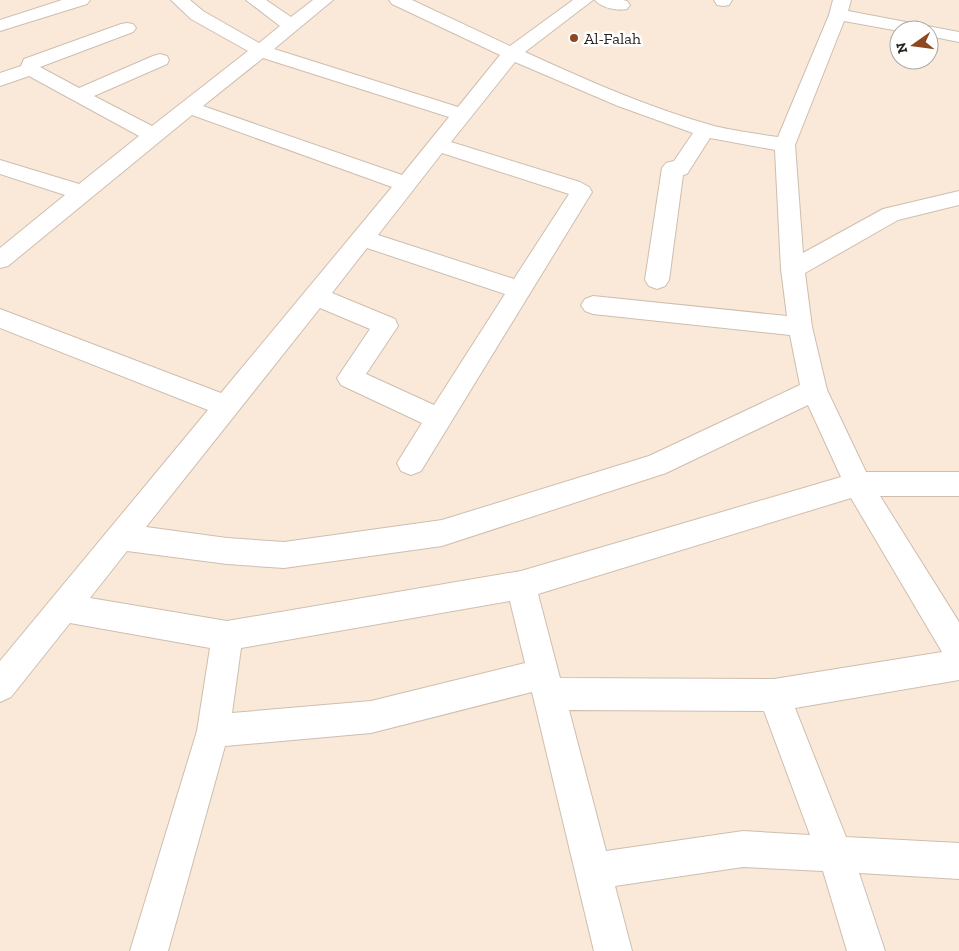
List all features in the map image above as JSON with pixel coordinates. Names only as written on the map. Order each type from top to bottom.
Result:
[{"type":"street","points":[[0,26],[81,0]]},
{"type":"street","points":[[180,0],[197,15],[261,51],[462,115]]},
{"type":"street","points":[[255,0],[292,26]]},
{"type":"street","points":[[0,260],[80,192],[191,108],[324,0]]},
{"type":"street","points":[[398,0],[512,53],[638,108],[705,130],[785,145]]},
{"type":"street","points":[[0,686],[512,53],[584,0]]},
{"type":"street","points":[[604,0],[621,5]]},
{"type":"street","points":[[8,7],[33,14]]},
{"type":"street","points":[[889,21],[840,7],[785,145],[793,269],[800,327],[814,390],[858,484],[959,651]]},
{"type":"street","points":[[30,69],[31,63],[127,28]]},
{"type":"street","points":[[939,33],[959,37]]},
{"type":"street","points":[[79,95],[160,60]]},
{"type":"street","points":[[0,80],[30,69],[154,136]]},
{"type":"street","points":[[191,108],[406,184]]},
{"type":"street","points":[[657,280],[673,168],[680,169],[705,130]]},
{"type":"street","points":[[410,463],[582,192],[572,187],[438,145]]},
{"type":"street","points":[[0,167],[80,192]]},
{"type":"street","points":[[793,269],[891,214],[959,198]]},
{"type":"street","points":[[362,238],[521,290]]},
{"type":"street","points":[[316,296],[386,326],[350,378],[439,418]]},
{"type":"street","points":[[593,305],[800,327]]},
{"type":"street","points":[[0,318],[227,406]]},
{"type":"street","points":[[121,537],[227,551],[284,554],[442,533],[656,465],[814,390]]},
{"type":"street","points":[[64,608],[228,636],[521,585],[858,484],[959,484]]},
{"type":"street","points":[[521,585],[613,951]]},
{"type":"street","points":[[149,951],[213,731],[228,636]]},
{"type":"street","points":[[213,731],[371,717],[545,684],[774,696],[959,665]]},
{"type":"street","points":[[774,696],[836,856],[866,951]]},
{"type":"street","points":[[592,871],[743,850],[959,861]]},
{"type":"place","name":"Al-Falah","points":[[574,38]]}]
